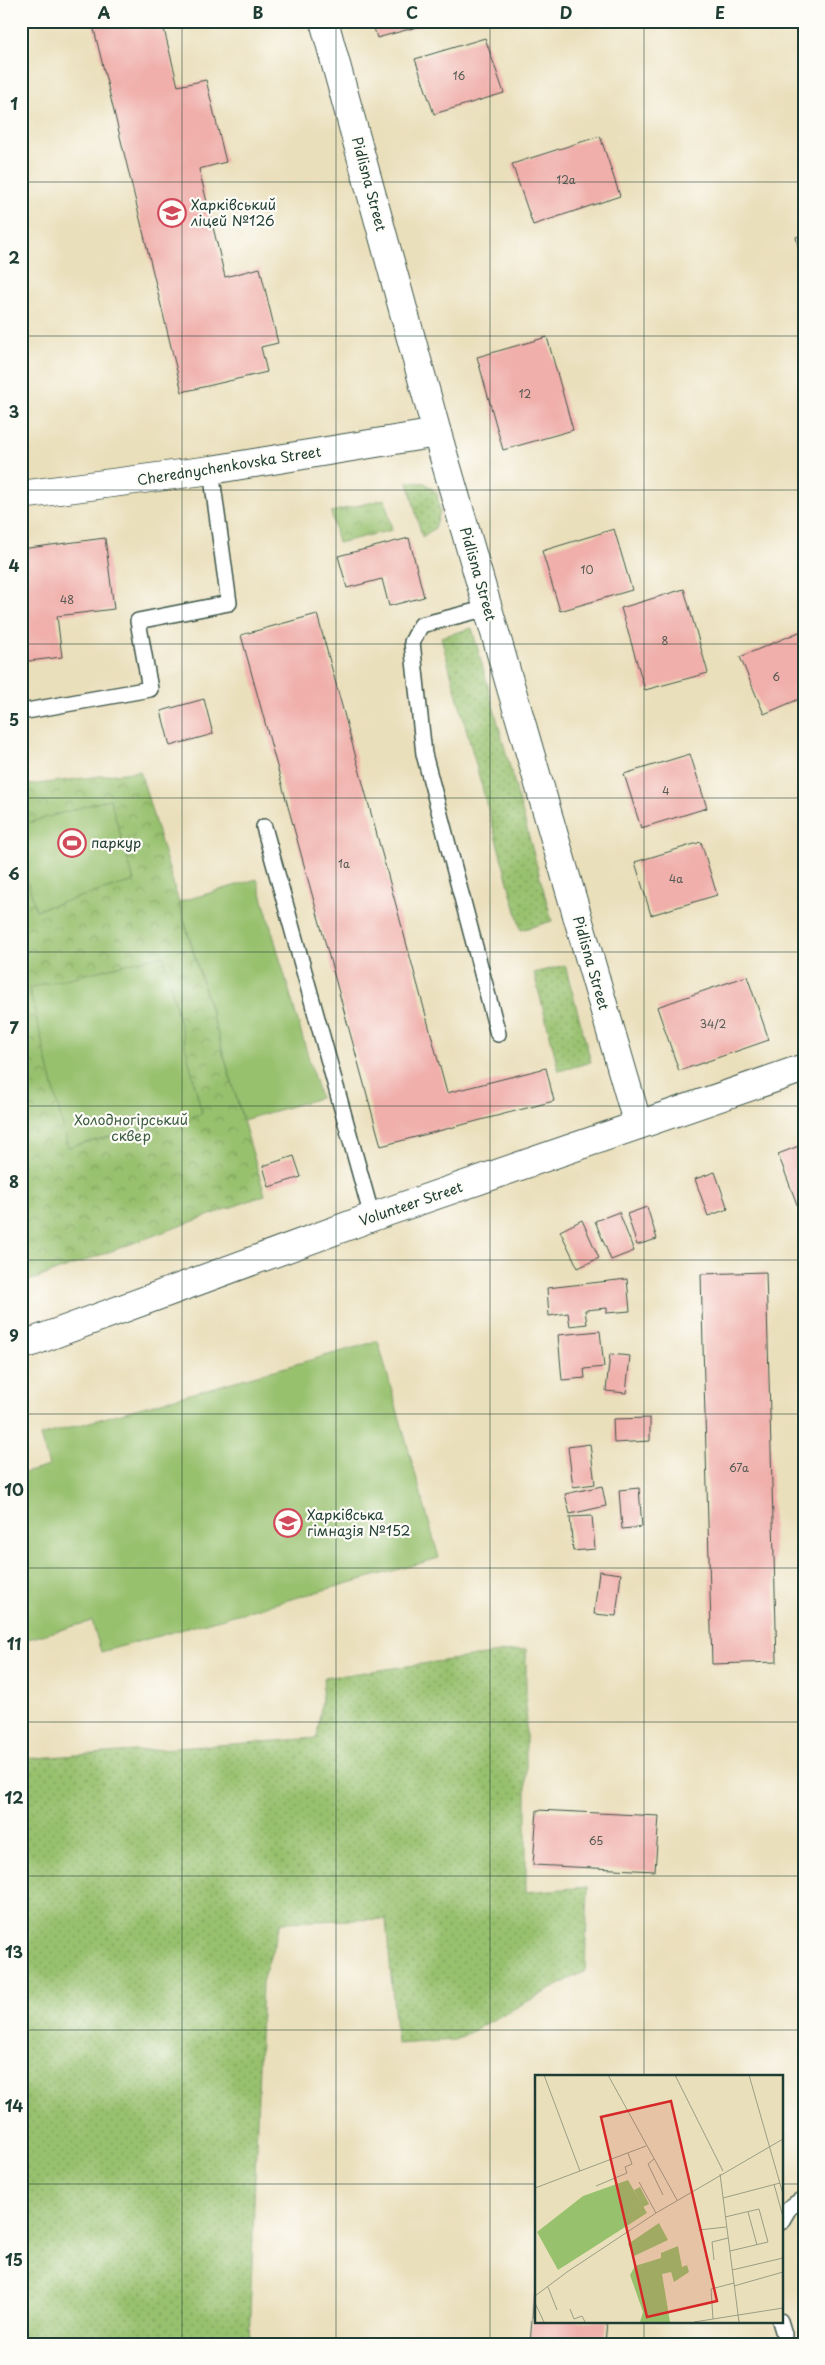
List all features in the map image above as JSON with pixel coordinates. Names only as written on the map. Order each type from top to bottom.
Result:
[{"type":"street","name":"Pidlisna Street","points":[[324,21],[437,433],[638,1125]]},
{"type":"street","name":"Cherednychenkovska Street","points":[[21,496],[211,470],[437,433]]},
{"type":"street","name":"Volunteer Street","points":[[21,1346],[372,1217],[804,1068]]},
{"type":"lane","points":[[21,712],[150,689],[138,622],[229,603],[211,470]]},
{"type":"lane","points":[[488,608],[421,625],[412,642],[424,754],[498,1034]]},
{"type":"lane","points":[[264,827],[372,1217]]},
{"type":"lane","points":[[782,2220],[789,2208],[804,2198]]},
{"type":"lane","points":[[780,2322],[784,2334],[783,2344]]},
{"type":"green space","points":[[408,482],[425,483],[437,493],[440,512],[435,528],[422,537]]},
{"type":"green space","points":[[385,499],[392,530],[338,543],[331,512]]},
{"type":"green space","points":[[472,628],[552,921],[521,930],[441,637]]},
{"type":"green space","name":"Холодногірський сквер","points":[[140,771],[265,1195],[21,1284],[21,786]]},
{"type":"green space","name":"паркур","points":[[110,799],[134,881],[36,910],[21,860],[21,825]]},
{"type":"green space","points":[[257,879],[320,1098],[243,1120],[179,902]]},
{"type":"green space","points":[[163,955],[202,1114],[68,1147],[29,988]]},
{"type":"green space","points":[[565,965],[591,1062],[559,1071],[534,973]]},
{"type":"green space","points":[[378,1341],[439,1558],[101,1652],[92,1621],[21,1641],[21,1474],[49,1466],[40,1436]]},
{"type":"green space","points":[[526,1649],[526,1892],[588,1887],[585,1971],[455,2040],[397,2044],[386,1919],[281,1922],[262,1982],[249,2344],[21,2344],[21,1759],[317,1738],[324,1678]]},
{"type":"building","points":[[92,21],[162,21],[178,86],[206,80],[226,162],[199,169],[225,277],[260,268],[278,343],[261,347],[267,372],[182,392]]},
{"type":"building","points":[[372,21],[435,21],[435,22],[377,38]]},
{"type":"building","points":[[485,38],[504,93],[434,114],[415,59]]},
{"type":"building","points":[[600,136],[620,196],[533,225],[512,164]]},
{"type":"building","points":[[804,235],[804,268],[803,268],[796,237]]},
{"type":"building","points":[[547,337],[573,430],[503,450],[477,357]]},
{"type":"building","points":[[614,529],[632,590],[560,611],[542,551]]},
{"type":"building","points":[[105,538],[114,609],[57,616],[62,657],[21,662],[21,549]]},
{"type":"building","points":[[409,538],[424,597],[389,606],[382,579],[347,588],[338,556]]},
{"type":"building","points":[[684,589],[708,673],[645,690],[621,608]]},
{"type":"building","points":[[317,614],[447,1093],[546,1068],[554,1101],[381,1146],[241,635]]},
{"type":"building","points":[[804,630],[804,697],[764,714],[740,657]]},
{"type":"building","points":[[204,699],[213,734],[170,746],[161,711]]},
{"type":"building","points":[[690,754],[707,808],[641,828],[624,774]]},
{"type":"building","points":[[701,842],[717,895],[651,915],[635,862]]},
{"type":"building","points":[[747,976],[769,1040],[679,1071],[657,1007]]},
{"type":"building","points":[[804,1144],[804,1223],[778,1154]]},
{"type":"building","points":[[294,1156],[301,1177],[269,1187],[263,1166]]},
{"type":"building","points":[[715,1172],[728,1209],[708,1216],[695,1179]]},
{"type":"building","points":[[647,1207],[657,1239],[637,1245],[627,1214]]},
{"type":"building","points":[[619,1212],[634,1251],[611,1260],[595,1221]]},
{"type":"building","points":[[582,1220],[599,1258],[578,1268],[560,1231]]},
{"type":"building","points":[[766,1272],[777,1662],[712,1664],[701,1274]]},
{"type":"building","points":[[627,1279],[630,1311],[607,1313],[607,1308],[585,1310],[587,1324],[570,1326],[568,1313],[549,1316],[547,1288]]},
{"type":"building","points":[[600,1331],[604,1367],[584,1369],[585,1378],[562,1380],[558,1335]]},
{"type":"building","points":[[610,1354],[630,1356],[626,1393],[606,1391]]},
{"type":"building","points":[[650,1418],[650,1441],[614,1443],[613,1419]]},
{"type":"building","points":[[590,1444],[595,1484],[573,1487],[568,1447]]},
{"type":"building","points":[[602,1486],[606,1506],[570,1514],[565,1494]]},
{"type":"building","points":[[639,1488],[642,1527],[622,1529],[619,1490]]},
{"type":"building","points":[[592,1516],[595,1549],[573,1551],[570,1517]]},
{"type":"building","points":[[599,1571],[621,1574],[616,1616],[594,1614]]},
{"type":"building","points":[[537,1810],[659,1816],[655,1871],[533,1865]]},
{"type":"building","points":[[534,2294],[535,2322],[607,2322],[605,2344],[530,2344]]},
{"type":"place","name":"Харківський ліцей №126","points":[[172,213]]},
{"type":"place","name":"паркур","points":[[72,843]]},
{"type":"place","name":"Харківська гімназія №152","points":[[288,1523]]}]
